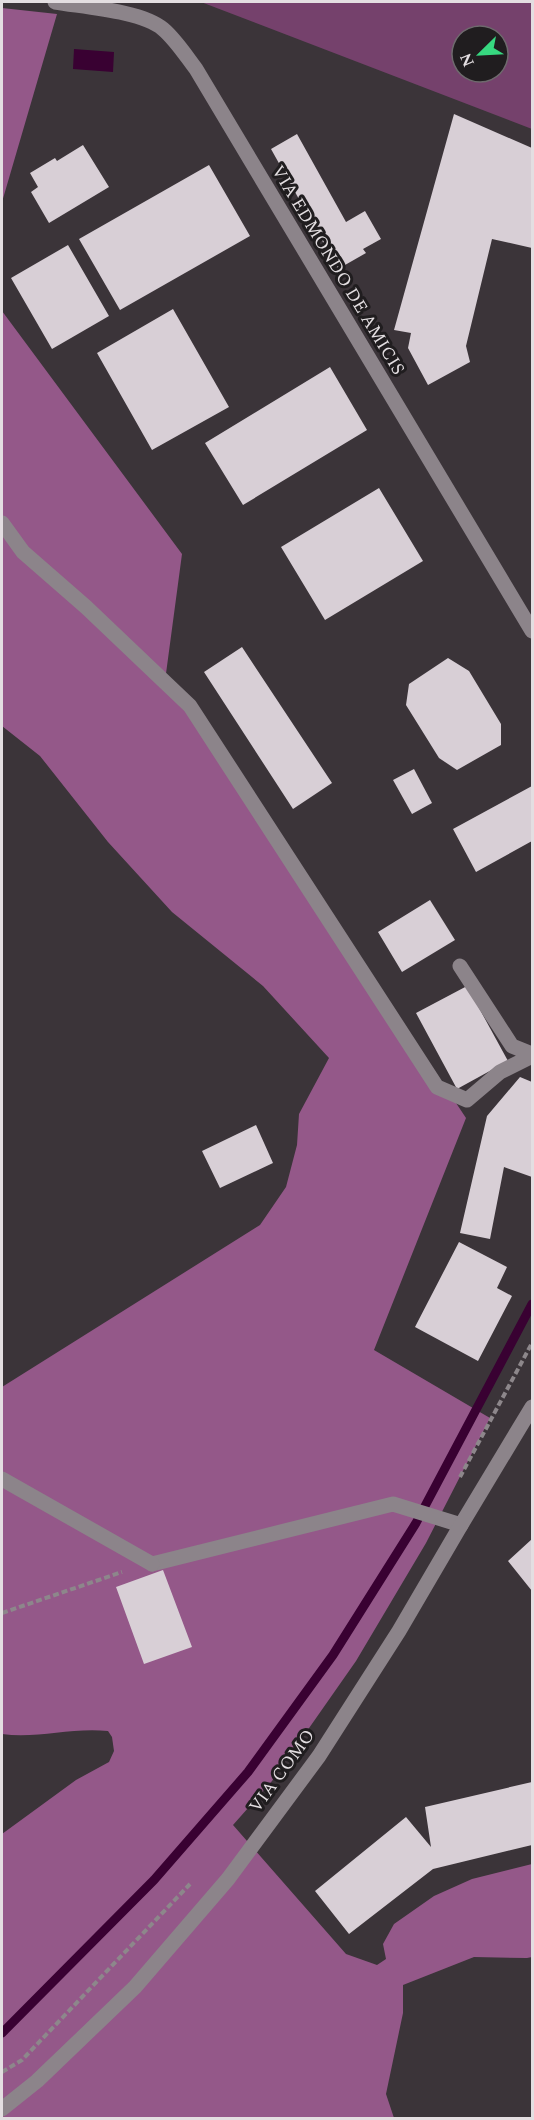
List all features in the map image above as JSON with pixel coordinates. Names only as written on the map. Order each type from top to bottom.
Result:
[{"type":"street","name":"VIA EDMONDO DE AMICIS","points":[[55,2],[143,18],[163,29],[196,69],[532,631]]},
{"type":"street","points":[[2,523],[23,552],[86,607],[190,706],[437,1087],[467,1100],[500,1072],[532,1055]]},
{"type":"street","points":[[459,966],[512,1046],[532,1055]]},
{"type":"street","name":"VIA COMO","points":[[2,2109],[37,2081],[135,1986],[228,1879],[319,1756],[399,1631],[461,1524],[531,1415]]},
{"type":"street","points":[[2,1479],[152,1564],[393,1504],[461,1524]]},
{"type":"path","points":[[439,1518],[532,1343]]},
{"type":"path","points":[[2,1612],[152,1564]]},
{"type":"path","points":[[2,2072],[22,2060],[193,1881]]},
{"type":"shaded area","points":[[201,2],[532,2],[532,129]]},
{"type":"shaded area","points":[[2,8],[57,14],[2,202]]},
{"type":"shaded area","points":[[74,49],[114,52],[113,72],[73,69]]},
{"type":"shaded area","points":[[2,311],[182,554],[165,681],[270,823],[466,1118],[374,1350],[490,1418],[426,1543],[356,1661],[272,1781],[233,1825],[346,1954],[377,1965],[386,1959],[383,1944],[394,1924],[434,1896],[472,1879],[532,1864],[532,1957],[474,1957],[403,1985],[403,2013],[386,2094],[394,2118],[2,2118],[2,1834],[76,1780],[109,1762],[114,1751],[112,1737],[108,1731],[2,1734],[2,1387],[260,1225],[286,1187],[297,1145],[299,1114],[329,1058],[263,986],[172,912],[108,842],[40,756],[2,726]]},
{"type":"building","points":[[454,114],[532,148],[532,248],[492,239],[466,346],[470,362],[428,385],[408,348],[411,333],[394,330]]},
{"type":"building","points":[[297,134],[346,222],[365,211],[381,239],[363,249],[366,253],[338,269],[271,149]]},
{"type":"building","points":[[83,145],[109,187],[49,223],[31,192],[38,187],[30,173],[55,158],[57,161]]},
{"type":"building","points":[[209,165],[250,236],[120,310],[79,239]]},
{"type":"building","points":[[68,245],[109,316],[52,349],[11,278]]},
{"type":"building","points":[[173,309],[229,407],[152,450],[97,353]]},
{"type":"building","points":[[330,367],[367,430],[243,505],[205,443]]},
{"type":"building","points":[[379,488],[423,561],[325,620],[281,547]]},
{"type":"building","points":[[242,647],[332,783],[293,809],[204,672]]},
{"type":"building","points":[[448,658],[469,671],[501,724],[501,745],[457,770],[439,758],[406,705],[409,684]]},
{"type":"building","points":[[414,769],[432,803],[412,814],[393,780]]},
{"type":"building","points":[[532,786],[532,841],[476,872],[453,829]]},
{"type":"building","points":[[430,900],[455,940],[402,972],[378,932]]},
{"type":"building","points":[[467,986],[508,1061],[457,1089],[416,1013]]},
{"type":"building","points":[[520,1077],[532,1082],[532,1177],[504,1167],[490,1239],[460,1233],[487,1116]]},
{"type":"building","points":[[256,1125],[273,1163],[220,1188],[202,1151]]},
{"type":"building","points":[[459,1242],[507,1267],[497,1288],[512,1296],[478,1361],[415,1327]]},
{"type":"building","points":[[532,1539],[532,1591],[508,1561]]},
{"type":"building","points":[[163,1570],[192,1647],[144,1664],[116,1587]]},
{"type":"building","points":[[532,1782],[532,1845],[433,1869],[349,1934],[315,1891],[406,1817],[431,1847],[425,1807]]},
{"type":"waterway","points":[[2,2033],[154,1880],[248,1772],[333,1655],[416,1523],[532,1304]]}]
